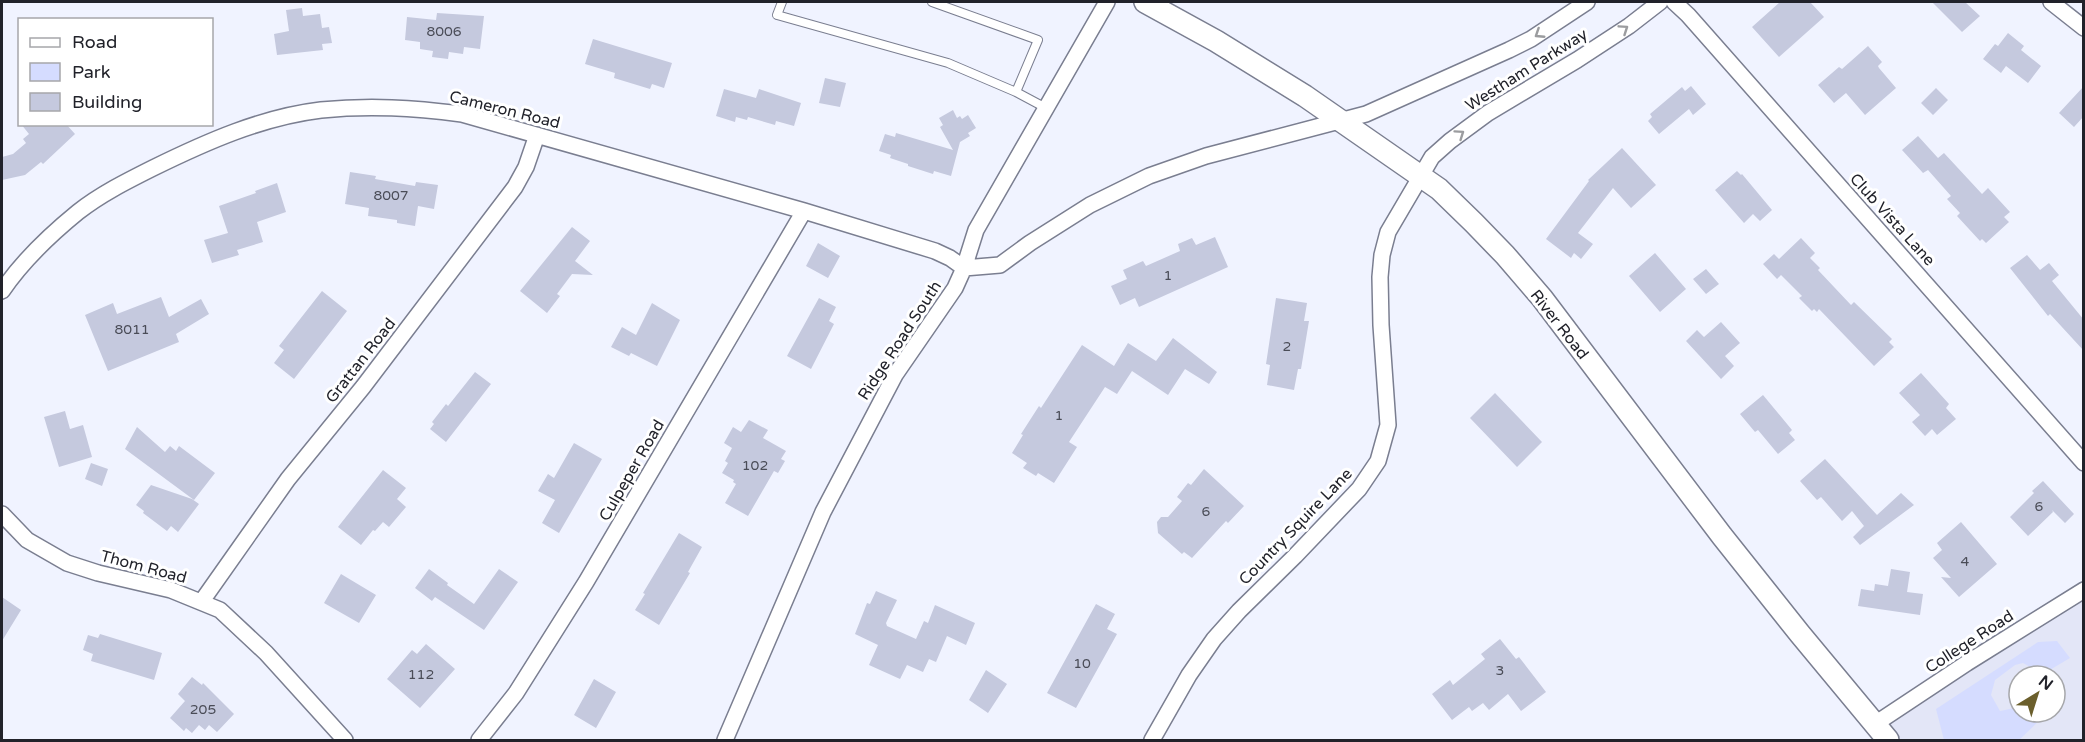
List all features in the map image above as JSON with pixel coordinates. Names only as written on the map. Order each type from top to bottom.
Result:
[{"type":"main road","name":"River Road","points":[[1145,2],[1246,59],[1343,122],[1439,189],[1474,223],[1542,298],[1722,536],[1881,732]]},
{"type":"street","name":"Ridge Road South","points":[[725,741],[823,512],[880,401],[925,329],[945,305],[964,268],[976,230],[1107,2]]},
{"type":"street","name":"Westham Parkway","points":[[964,268],[1000,265],[1029,243],[1090,204],[1149,176],[1206,156],[1343,122],[1391,104],[1531,39],[1587,2]]},
{"type":"street","name":"Westham Parkway","points":[[1420,176],[1432,157],[1488,113],[1577,60],[1629,26],[1660,2]]},
{"type":"street","name":"Club Vista Lane","points":[[1674,2],[1688,15],[2084,463]]},
{"type":"street","points":[[2051,2],[2084,28]]},
{"type":"street","name":"Cameron Road","points":[[2,291],[21,266],[79,212],[120,185],[195,147],[275,120],[318,111],[361,107],[410,107],[462,114],[804,211],[934,251],[964,268]]},
{"type":"street","name":"Grattan Road","points":[[202,601],[288,480],[363,387],[515,187],[526,167],[537,135]]},
{"type":"street","name":"Country Squire Lane","points":[[1152,741],[1189,675],[1214,639],[1359,489],[1378,460],[1388,424],[1381,313],[1382,255],[1388,232],[1420,176]]},
{"type":"street","name":"Culpeper Road","points":[[479,741],[516,693],[586,582],[804,211]]},
{"type":"street","name":"Thom Road","points":[[2,514],[27,540],[67,563],[98,573],[171,590],[220,610],[236,622],[266,652],[345,741]]},
{"type":"street","name":"College Road","points":[[1881,732],[1967,663],[2084,591]]},
{"type":"lane","points":[[782,2],[777,15],[948,63],[1016,92],[1046,108]]},
{"type":"lane","points":[[932,2],[1038,40],[1016,92]]},
{"type":"shaded area","points":[[2083,590],[2083,740],[1888,740],[1875,724]]},
{"type":"green space","points":[[2057,641],[2070,658],[2060,664],[2007,664],[2007,671],[1995,680],[1991,695],[2000,711],[2007,710],[2007,724],[2036,724],[2019,740],[1944,740],[1936,709],[2038,642]]},
{"type":"building","points":[[1780,2],[1810,2],[1824,17],[1779,57],[1752,27]]},
{"type":"building","points":[[1932,2],[1965,2],[1980,16],[1962,32]]},
{"type":"building","points":[[302,8],[303,16],[320,14],[322,28],[329,27],[332,43],[322,44],[323,50],[277,55],[274,34],[289,31],[286,10]]},
{"type":"building","points":[[437,13],[484,16],[480,49],[464,47],[463,54],[449,52],[448,59],[432,57],[433,51],[420,49],[420,42],[405,40],[407,17],[436,20]]},
{"type":"building","points":[[2008,33],[2024,46],[2021,50],[2041,66],[2028,83],[2006,66],[2001,73],[1983,59],[1995,44],[1998,46]]},
{"type":"building","points":[[593,39],[672,63],[664,88],[652,84],[650,89],[614,78],[615,73],[585,64]]},
{"type":"building","points":[[1868,46],[1882,62],[1879,68],[1896,88],[1865,115],[1846,93],[1834,103],[1818,85],[1839,67],[1842,69]]},
{"type":"building","points":[[825,78],[846,83],[840,107],[819,103]]},
{"type":"building","points":[[1691,86],[1706,104],[1693,115],[1689,109],[1659,134],[1648,121],[1652,117],[1650,114],[1682,87],[1685,91]]},
{"type":"building","points":[[2084,86],[2084,116],[2074,127],[2059,113]]},
{"type":"building","points":[[1936,88],[1948,100],[1933,115],[1921,103]]},
{"type":"building","points":[[724,89],[756,98],[759,89],[801,103],[794,126],[776,121],[775,125],[748,117],[747,120],[736,117],[735,122],[716,116]]},
{"type":"building","points":[[953,110],[957,118],[960,116],[962,119],[968,115],[976,128],[968,133],[970,136],[960,142],[951,176],[934,171],[933,174],[908,166],[908,164],[890,158],[891,155],[879,151],[885,134],[895,137],[896,133],[953,150],[940,127],[943,125],[939,118]]},
{"type":"building","points":[[23,126],[68,126],[75,134],[43,164],[41,162],[25,175],[2,180],[2,157],[13,154],[26,143],[23,139],[29,134]]},
{"type":"building","points":[[1918,136],[1938,158],[1944,153],[1982,194],[1988,188],[2010,212],[2004,217],[2009,222],[1986,243],[1982,239],[1980,241],[1957,216],[1960,213],[1947,199],[1951,196],[1928,170],[1923,173],[1902,150]]},
{"type":"building","points":[[1622,148],[1656,185],[1631,208],[1613,188],[1578,233],[1593,244],[1581,259],[1574,253],[1571,258],[1546,239],[1588,180]]},
{"type":"building","points":[[1737,171],[1772,210],[1760,221],[1753,214],[1744,223],[1715,190]]},
{"type":"building","points":[[350,172],[415,186],[416,182],[438,185],[434,209],[418,206],[415,226],[397,223],[397,220],[368,216],[369,208],[345,204]]},
{"type":"building","points":[[277,183],[286,212],[257,222],[263,242],[237,250],[239,255],[212,263],[204,240],[228,233],[219,206]]},
{"type":"building","points":[[572,227],[590,241],[575,261],[593,275],[572,274],[557,294],[560,296],[547,313],[520,291]]},
{"type":"building","points":[[1215,237],[1228,267],[1139,307],[1135,298],[1120,305],[1111,286],[1127,279],[1123,270],[1143,261],[1146,266],[1180,251],[1178,244],[1192,238],[1196,245]]},
{"type":"building","points":[[1801,238],[1815,253],[1810,258],[1820,268],[1818,270],[1851,305],[1854,302],[1892,339],[1889,342],[1894,347],[1874,366],[1819,309],[1817,312],[1814,309],[1812,311],[1799,298],[1802,296],[1781,275],[1777,279],[1763,264],[1774,254],[1779,259]]},
{"type":"building","points":[[818,243],[840,256],[828,278],[806,266]]},
{"type":"building","points":[[1655,253],[1686,289],[1660,312],[1629,276]]},
{"type":"building","points":[[2027,255],[2040,270],[2049,263],[2059,275],[2052,281],[2084,320],[2084,351],[2050,314],[2048,316],[2010,268]]},
{"type":"building","points":[[1706,269],[1719,284],[1706,294],[1693,279]]},
{"type":"building","points":[[322,291],[347,311],[294,379],[274,363],[284,350],[279,346]]},
{"type":"building","points":[[161,297],[169,317],[201,299],[209,314],[176,334],[179,342],[108,371],[85,315],[113,303],[117,314]]},
{"type":"building","points":[[819,298],[836,307],[829,321],[834,324],[811,369],[787,356]]},
{"type":"building","points":[[1276,298],[1307,303],[1304,321],[1309,321],[1301,369],[1298,369],[1294,390],[1267,385],[1270,365],[1266,364]]},
{"type":"building","points":[[652,303],[680,320],[657,366],[631,353],[629,356],[611,347],[622,327],[636,335]]},
{"type":"building","points":[[1721,322],[1740,343],[1725,356],[1734,366],[1721,379],[1686,341],[1697,330],[1704,337]]},
{"type":"building","points":[[1173,338],[1217,372],[1209,384],[1185,369],[1168,395],[1132,371],[1117,394],[1105,387],[1069,442],[1077,447],[1054,483],[1038,473],[1036,476],[1023,468],[1027,463],[1012,453],[1023,435],[1021,434],[1082,345],[1114,366],[1128,343],[1156,361]]},
{"type":"building","points":[[475,372],[491,384],[446,442],[430,429],[434,424],[432,422]]},
{"type":"building","points":[[1921,373],[1949,404],[1946,408],[1956,419],[1937,435],[1932,429],[1925,436],[1912,422],[1920,415],[1899,393]]},
{"type":"building","points":[[1495,393],[1542,442],[1517,467],[1470,418]]},
{"type":"building","points":[[1763,395],[1792,430],[1789,433],[1795,440],[1778,454],[1758,430],[1755,432],[1740,414]]},
{"type":"building","points":[[65,411],[70,429],[83,425],[92,457],[59,467],[44,417]]},
{"type":"building","points":[[749,420],[768,430],[763,438],[786,451],[781,459],[785,461],[778,473],[774,471],[748,516],[725,503],[736,484],[734,480],[722,473],[728,463],[725,461],[732,448],[724,443],[733,427],[741,432]]},
{"type":"building","points":[[137,427],[165,452],[170,446],[176,451],[179,446],[215,473],[194,500],[125,449]]},
{"type":"building","points":[[574,443],[602,459],[559,533],[542,523],[555,500],[538,491],[548,474],[554,478]]},
{"type":"building","points":[[1825,459],[1877,515],[1901,493],[1914,505],[1860,545],[1853,537],[1864,526],[1852,511],[1842,521],[1821,497],[1817,500],[1800,481]]},
{"type":"building","points":[[91,463],[108,469],[102,486],[85,479]]},
{"type":"building","points":[[1204,469],[1244,506],[1228,523],[1226,521],[1192,558],[1184,552],[1182,554],[1158,533],[1157,522],[1161,517],[1168,517],[1182,501],[1177,497]]},
{"type":"building","points":[[383,470],[406,488],[397,499],[406,507],[389,527],[383,522],[361,545],[338,527]]},
{"type":"building","points":[[2043,481],[2074,514],[2065,523],[2052,510],[2053,512],[2028,536],[2010,517]]},
{"type":"building","points":[[151,485],[192,499],[199,504],[178,532],[171,526],[167,531],[136,505]]},
{"type":"building","points":[[1961,522],[1997,564],[1959,597],[1941,577],[1951,578],[1933,558],[1942,550],[1937,543]]},
{"type":"building","points":[[679,533],[702,547],[688,572],[690,573],[659,625],[635,610]]},
{"type":"building","points":[[429,569],[474,604],[499,569],[518,582],[484,630],[435,597],[432,601],[415,588]]},
{"type":"building","points":[[1891,569],[1910,572],[1907,592],[1923,594],[1920,615],[1858,606],[1861,589],[1874,591],[1875,584],[1888,586]]},
{"type":"building","points":[[341,574],[376,595],[359,623],[324,603]]},
{"type":"building","points":[[876,591],[897,600],[886,623],[887,626],[916,639],[924,621],[928,623],[935,605],[975,623],[966,645],[947,636],[936,662],[929,659],[923,672],[907,665],[900,679],[869,665],[878,645],[855,634],[867,603],[870,604]]},
{"type":"building","points":[[2,597],[21,610],[2,641]]},
{"type":"building","points":[[1096,604],[1115,614],[1107,629],[1117,634],[1076,708],[1047,693]]},
{"type":"building","points":[[100,634],[162,653],[154,680],[91,661],[93,654],[83,650],[88,635],[98,638]]},
{"type":"building","points":[[1500,639],[1516,659],[1519,657],[1546,692],[1521,711],[1508,694],[1489,710],[1483,703],[1472,711],[1469,707],[1452,720],[1432,694],[1450,680],[1453,685],[1485,659],[1481,654]]},
{"type":"building","points":[[426,644],[455,669],[420,708],[387,679],[412,650],[417,654]]},
{"type":"building","points":[[986,670],[1007,684],[988,713],[969,700]]},
{"type":"building","points":[[192,677],[202,685],[203,683],[234,714],[217,732],[209,725],[205,730],[199,725],[192,733],[186,728],[184,731],[170,718],[185,701],[178,694]]},
{"type":"building","points":[[594,679],[616,692],[596,728],[574,715]]}]
